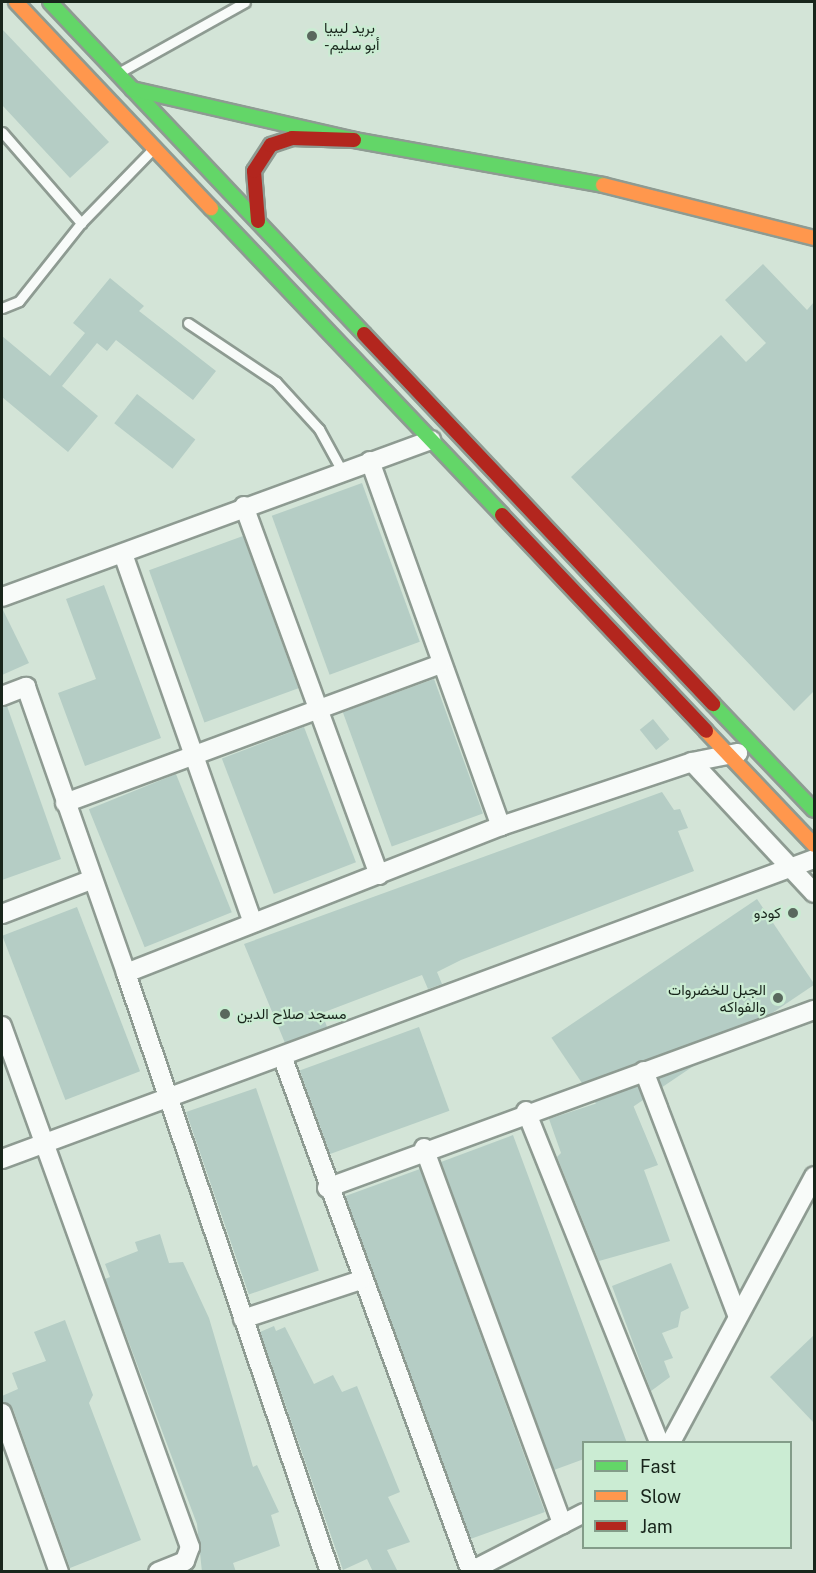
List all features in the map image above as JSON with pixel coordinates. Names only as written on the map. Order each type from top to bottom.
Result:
[{"type":"main road","points":[[16,2],[814,845]]},
{"type":"main road","points":[[50,2],[258,220],[750,746],[814,810]]},
{"type":"main road","points":[[132,89],[354,140],[621,188],[814,238]]},
{"type":"main road","points":[[258,220],[254,171],[271,145],[292,138],[354,140]]},
{"type":"street","points":[[2,597],[123,554],[244,506],[431,440]]},
{"type":"street","points":[[370,461],[440,664],[501,826]]},
{"type":"street","points":[[244,506],[379,875]]},
{"type":"street","points":[[123,554],[253,923]]},
{"type":"street","points":[[65,803],[440,664]]},
{"type":"street","points":[[2,696],[26,687],[330,1572]]},
{"type":"street","points":[[126,973],[501,826],[692,762],[730,757],[750,746]]},
{"type":"street","points":[[692,762],[793,867],[814,893]]},
{"type":"street","points":[[2,1159],[814,859]]},
{"type":"street","points":[[2,914],[93,879]]},
{"type":"street","points":[[327,1188],[424,1148],[814,1010]]},
{"type":"street","points":[[2,1026],[190,1547],[185,1561],[158,1572]]},
{"type":"street","points":[[282,1056],[327,1188],[471,1571],[582,1514]]},
{"type":"street","points":[[644,1071],[737,1315]]},
{"type":"street","points":[[526,1111],[658,1441]]},
{"type":"street","points":[[424,1148],[562,1524]]},
{"type":"street","points":[[673,1441],[737,1315],[814,1176]]},
{"type":"street","points":[[243,1319],[361,1280]]},
{"type":"street","points":[[2,1413],[9,1466],[59,1572]]},
{"type":"lane","points":[[118,73],[245,2]]},
{"type":"lane","points":[[2,132],[81,223]]},
{"type":"lane","points":[[2,308],[19,301],[81,223],[154,148]]},
{"type":"lane","points":[[188,323],[276,382],[319,429],[342,471]]},
{"type":"building","points":[[2,29],[109,142],[70,178],[2,105]]},
{"type":"building","points":[[763,264],[807,310],[814,302],[814,691],[794,711],[571,477],[721,335],[746,362],[766,343],[725,300]]},
{"type":"building","points":[[110,278],[144,306],[139,311],[216,371],[193,400],[116,340],[107,351],[97,343],[62,386],[98,416],[68,452],[2,397],[2,336],[50,376],[85,333],[73,323]]},
{"type":"building","points":[[137,394],[195,440],[173,469],[114,423]]},
{"type":"building","points":[[362,483],[420,642],[330,675],[272,516]]},
{"type":"building","points":[[243,536],[298,688],[204,722],[149,570]]},
{"type":"building","points":[[104,585],[161,738],[85,766],[58,693],[96,679],[66,599]]},
{"type":"building","points":[[2,608],[29,663],[2,675]]},
{"type":"building","points":[[434,679],[483,813],[392,847],[343,712]]},
{"type":"building","points":[[7,706],[61,859],[2,880],[2,707]]},
{"type":"building","points":[[653,719],[669,739],[656,750],[640,730]]},
{"type":"building","points":[[304,727],[356,862],[274,894],[222,759]]},
{"type":"building","points":[[176,774],[232,912],[145,947],[89,809]]},
{"type":"building","points":[[662,792],[674,810],[680,809],[688,828],[678,831],[694,871],[461,960],[437,972],[442,984],[428,989],[422,975],[322,1013],[327,1027],[285,1043],[244,944]]},
{"type":"building","points":[[757,899],[814,985],[609,1123],[551,1038]]},
{"type":"building","points":[[77,907],[140,1071],[65,1100],[2,936]]},
{"type":"building","points":[[419,1027],[449,1111],[330,1154],[300,1070]]},
{"type":"building","points":[[256,1088],[319,1270],[249,1295],[186,1112]]},
{"type":"building","points":[[628,1093],[658,1165],[644,1170],[670,1241],[599,1261],[557,1157],[561,1153],[549,1119]]},
{"type":"building","points":[[513,1135],[626,1441],[582,1441],[582,1460],[554,1470],[441,1162]]},
{"type":"building","points":[[420,1169],[545,1512],[470,1539],[345,1196]]},
{"type":"building","points":[[160,1234],[169,1263],[183,1262],[209,1318],[253,1467],[257,1465],[279,1512],[271,1515],[280,1546],[233,1563],[236,1572],[202,1572],[197,1524],[105,1279],[110,1277],[105,1264],[138,1251],[135,1242]]},
{"type":"building","points":[[671,1263],[689,1308],[681,1312],[678,1327],[662,1333],[673,1358],[664,1361],[670,1377],[651,1391],[612,1286]]},
{"type":"building","points":[[65,1320],[93,1395],[89,1403],[141,1540],[70,1568],[13,1409],[2,1402],[2,1396],[18,1389],[12,1373],[46,1361],[34,1332]]},
{"type":"building","points":[[274,1326],[276,1331],[285,1327],[314,1384],[333,1375],[342,1392],[357,1386],[400,1492],[388,1497],[410,1542],[387,1550],[398,1572],[373,1572],[367,1559],[343,1570],[260,1332]]},
{"type":"building","points":[[814,1335],[814,1423],[770,1377]]},
{"type":"traffic: fast","points":[[50,2],[364,334]]},
{"type":"traffic: fast","points":[[132,89],[354,140],[603,185]]},
{"type":"traffic: fast","points":[[211,208],[502,515]]},
{"type":"traffic: fast","points":[[713,704],[814,810]]},
{"type":"traffic: slow","points":[[16,2],[211,208]]},
{"type":"traffic: slow","points":[[603,185],[814,238]]},
{"type":"traffic: slow","points":[[706,731],[814,845]]},
{"type":"traffic: jam","points":[[258,221],[254,171],[271,145],[292,138],[354,140]]},
{"type":"traffic: jam","points":[[364,334],[713,704]]},
{"type":"traffic: jam","points":[[502,515],[706,731]]},
{"type":"place","name":"بريد ليبيا -أبو سليم","points":[[312,36]]},
{"type":"place","name":"كودو","points":[[793,913]]},
{"type":"place","name":"الجبل للخضروات والفواكه","points":[[778,998]]},
{"type":"place","name":"مسجد صلاح الدين","points":[[225,1014]]}]
